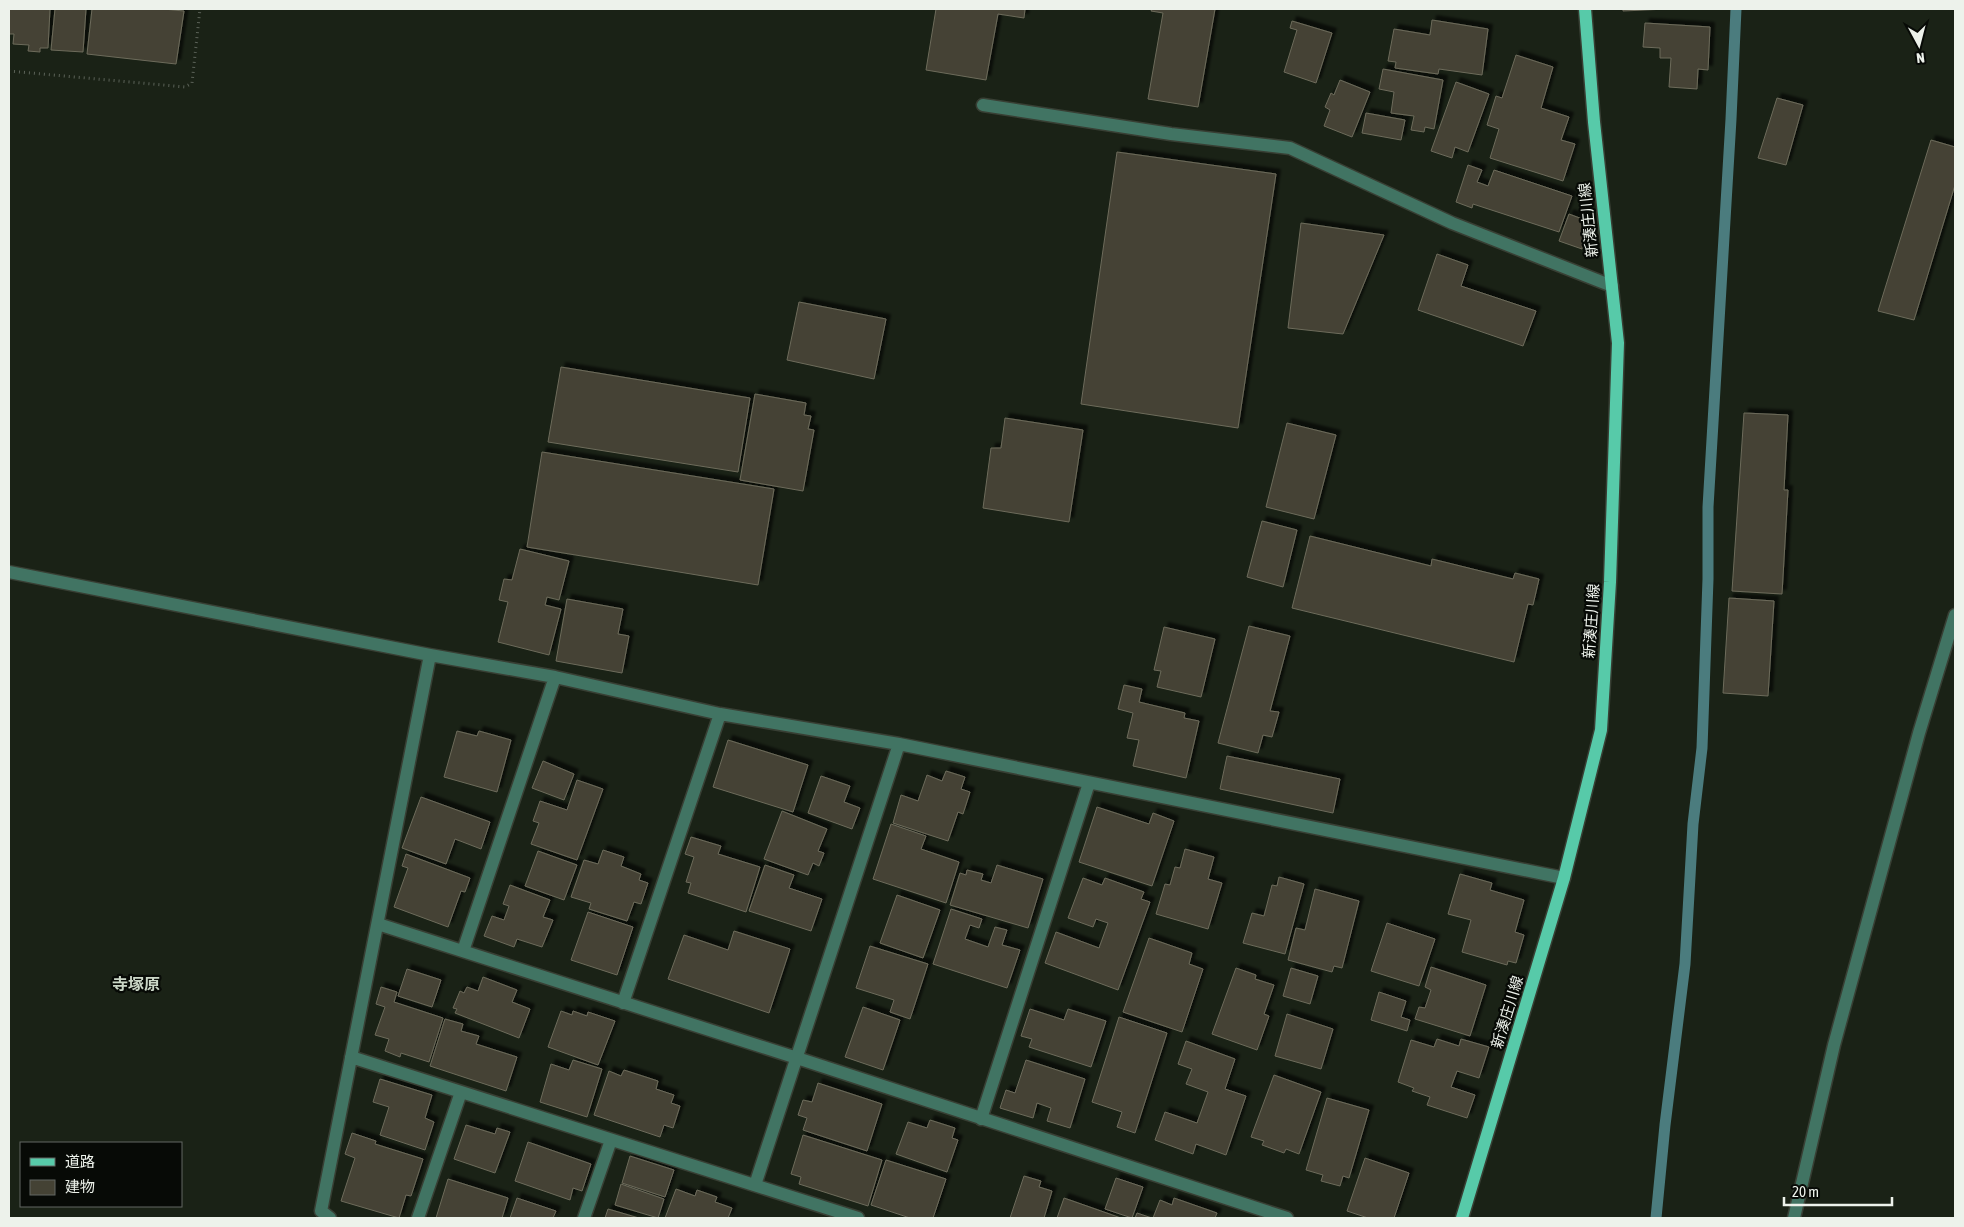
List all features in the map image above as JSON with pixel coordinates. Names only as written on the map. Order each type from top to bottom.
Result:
[{"type":"main road","name":"新湊庄川線","points":[[1462,1218],[1564,878],[1600,730],[1610,582],[1617,353],[1612,286],[1594,122],[1585,9]]},
{"type":"street","points":[[983,105],[1171,134],[1290,148],[1452,223],[1612,286]]},
{"type":"street","points":[[9,572],[430,655],[555,677],[720,714],[899,744],[1564,878]]},
{"type":"street","points":[[1794,1218],[1834,1045],[1919,734],[1955,615]]},
{"type":"street","points":[[330,1218],[321,1211],[430,655]]},
{"type":"street","points":[[463,951],[555,677]]},
{"type":"street","points":[[623,1003],[720,714]]},
{"type":"street","points":[[754,1185],[899,744]]},
{"type":"street","points":[[981,1119],[1089,783]]},
{"type":"street","points":[[378,924],[1287,1218]]},
{"type":"street","points":[[351,1057],[858,1218]]},
{"type":"street","points":[[418,1218],[461,1092]]},
{"type":"street","points":[[584,1218],[612,1140]]},
{"type":"path","points":[[9,71],[185,87],[192,83],[200,9]]},
{"type":"building","points":[[9,9],[50,9],[48,48],[40,48],[40,52],[28,51],[29,45],[13,44],[14,34],[9,34]]},
{"type":"building","points":[[55,9],[86,9],[83,52],[51,50]]},
{"type":"building","points":[[92,9],[163,9],[184,11],[176,64],[87,54]]},
{"type":"building","points":[[936,9],[1025,9],[1024,18],[998,14],[986,80],[926,70]]},
{"type":"building","points":[[1152,9],[1215,9],[1198,107],[1148,99],[1163,13],[1151,11]]},
{"type":"building","points":[[1623,9],[1667,9],[1623,11]]},
{"type":"building","points":[[1432,20],[1488,29],[1482,75],[1439,69],[1438,74],[1395,68],[1396,62],[1388,61],[1394,29],[1430,35]]},
{"type":"building","points":[[1292,21],[1332,33],[1316,83],[1284,72],[1297,30],[1290,28]]},
{"type":"building","points":[[1645,23],[1710,27],[1708,70],[1698,69],[1697,89],[1669,87],[1671,58],[1660,58],[1660,48],[1643,47]]},
{"type":"building","points":[[1516,55],[1553,67],[1541,108],[1569,117],[1561,140],[1575,144],[1563,181],[1490,158],[1499,129],[1487,125],[1496,96],[1502,98]]},
{"type":"building","points":[[1383,69],[1443,80],[1434,129],[1425,127],[1424,132],[1411,130],[1414,116],[1391,113],[1394,92],[1379,89]]},
{"type":"building","points":[[1340,80],[1370,92],[1352,137],[1324,126],[1330,110],[1325,107],[1331,93],[1334,95]]},
{"type":"building","points":[[1456,82],[1489,94],[1468,152],[1455,147],[1452,158],[1431,151]]},
{"type":"building","points":[[1777,98],[1803,105],[1786,165],[1758,158]]},
{"type":"building","points":[[1366,113],[1405,120],[1401,140],[1362,133]]},
{"type":"building","points":[[1931,140],[1955,147],[1955,185],[1914,320],[1878,311]]},
{"type":"building","points":[[1117,152],[1276,174],[1238,428],[1081,404]]},
{"type":"building","points":[[1468,165],[1482,170],[1477,182],[1488,186],[1494,170],[1572,196],[1559,232],[1473,204],[1472,208],[1456,202]]},
{"type":"building","points":[[1569,214],[1585,220],[1582,249],[1559,241]]},
{"type":"building","points":[[1301,223],[1384,235],[1343,334],[1288,328]]},
{"type":"building","points":[[1437,254],[1468,265],[1461,286],[1536,311],[1523,346],[1418,310]]},
{"type":"building","points":[[799,302],[886,319],[874,379],[787,360]]},
{"type":"building","points":[[561,367],[750,398],[738,472],[548,442]]},
{"type":"building","points":[[755,394],[806,403],[804,415],[811,416],[808,429],[814,430],[803,491],[740,480]]},
{"type":"building","points":[[1744,413],[1788,415],[1784,490],[1788,490],[1782,594],[1732,591]]},
{"type":"building","points":[[1005,418],[1083,430],[1069,522],[983,508],[991,448],[1001,448]]},
{"type":"building","points":[[1287,423],[1336,435],[1314,519],[1266,507]]},
{"type":"building","points":[[542,452],[774,489],[758,585],[527,547]]},
{"type":"building","points":[[1262,521],[1297,530],[1283,587],[1247,577]]},
{"type":"building","points":[[1310,536],[1431,566],[1432,559],[1513,579],[1515,573],[1539,579],[1533,605],[1528,604],[1514,662],[1292,608]]},
{"type":"building","points":[[520,549],[569,561],[559,600],[547,597],[545,605],[561,609],[549,655],[498,642],[508,602],[499,600],[504,579],[512,580]]},
{"type":"building","points":[[1729,598],[1774,601],[1768,696],[1723,693]]},
{"type":"building","points":[[567,599],[623,609],[618,634],[629,636],[622,673],[556,661]]},
{"type":"building","points":[[1249,626],[1290,636],[1270,711],[1279,712],[1272,737],[1263,735],[1258,753],[1218,743]]},
{"type":"building","points":[[1164,627],[1215,639],[1201,697],[1157,687],[1161,671],[1154,670]]},
{"type":"building","points":[[1124,685],[1142,689],[1139,702],[1185,713],[1184,718],[1199,721],[1186,778],[1133,766],[1139,740],[1127,738],[1133,713],[1118,709]]},
{"type":"building","points":[[457,731],[477,736],[479,731],[511,740],[497,792],[444,777]]},
{"type":"building","points":[[728,740],[808,765],[793,812],[713,787]]},
{"type":"building","points":[[1227,756],[1340,779],[1333,813],[1220,789]]},
{"type":"building","points":[[543,761],[574,774],[564,800],[532,788]]},
{"type":"building","points":[[946,771],[965,777],[961,789],[970,792],[963,814],[958,812],[948,841],[893,823],[901,795],[918,801],[927,775],[942,781]]},
{"type":"building","points":[[821,776],[850,786],[844,802],[860,808],[852,829],[808,813]]},
{"type":"building","points":[[577,780],[603,789],[577,860],[531,844],[539,823],[533,821],[540,801],[567,810]]},
{"type":"building","points":[[421,797],[490,822],[481,849],[455,839],[446,864],[402,848]]},
{"type":"building","points":[[1097,807],[1149,824],[1153,813],[1174,821],[1152,886],[1079,862]]},
{"type":"building","points":[[782,811],[827,829],[818,851],[824,853],[819,866],[813,863],[808,875],[764,859]]},
{"type":"building","points":[[891,824],[926,836],[921,849],[959,862],[946,903],[873,879]]},
{"type":"building","points":[[691,837],[721,846],[718,854],[760,867],[746,912],[688,893],[691,883],[686,882],[694,857],[685,854]]},
{"type":"building","points":[[1185,849],[1214,857],[1208,879],[1222,883],[1208,929],[1156,914],[1165,884],[1170,885],[1175,867],[1180,868]]},
{"type":"building","points":[[603,850],[624,857],[621,866],[641,874],[639,880],[648,883],[641,904],[634,902],[627,921],[589,909],[591,903],[571,897],[584,860],[598,864]]},
{"type":"building","points":[[538,851],[577,865],[564,900],[525,886]]},
{"type":"building","points":[[406,854],[470,878],[465,892],[461,891],[448,927],[394,907],[408,868],[402,866]]},
{"type":"building","points":[[765,865],[794,875],[789,888],[822,899],[811,931],[749,911]]},
{"type":"building","points":[[997,865],[1043,879],[1028,928],[950,905],[960,873],[966,875],[967,870],[983,874],[981,880],[991,883]]},
{"type":"building","points":[[1460,874],[1492,883],[1490,890],[1524,900],[1515,932],[1524,935],[1516,963],[1508,961],[1507,965],[1462,952],[1471,920],[1448,914]]},
{"type":"building","points":[[1279,877],[1304,884],[1285,954],[1243,943],[1252,913],[1264,916],[1272,885],[1277,886]]},
{"type":"building","points":[[1083,878],[1102,885],[1105,878],[1144,892],[1141,899],[1150,902],[1118,990],[1045,963],[1056,932],[1099,948],[1108,923],[1096,919],[1093,927],[1068,918]]},
{"type":"building","points":[[510,885],[550,900],[543,917],[553,920],[542,947],[517,939],[514,947],[484,936],[492,916],[504,920],[509,906],[503,904]]},
{"type":"building","points":[[1315,889],[1359,901],[1342,968],[1334,966],[1332,972],[1288,960],[1296,928],[1305,930]]},
{"type":"building","points":[[897,895],[940,910],[923,958],[880,943]]},
{"type":"building","points":[[951,909],[982,919],[979,928],[970,925],[965,939],[988,947],[995,927],[1007,930],[1002,945],[1020,950],[1007,988],[933,964]]},
{"type":"building","points":[[588,912],[633,927],[617,975],[571,960]]},
{"type":"building","points":[[1387,923],[1435,939],[1419,986],[1371,971]]},
{"type":"building","points":[[734,931],[790,949],[769,1013],[668,979],[684,935],[728,950]]},
{"type":"building","points":[[1149,938],[1192,953],[1189,964],[1203,969],[1182,1032],[1123,1012]]},
{"type":"building","points":[[870,946],[928,964],[910,1019],[890,1012],[894,1000],[856,988]]},
{"type":"building","points":[[1431,967],[1486,985],[1470,1036],[1415,1019],[1419,1007],[1425,1008],[1431,990],[1425,987]]},
{"type":"building","points":[[1236,968],[1256,975],[1255,979],[1274,985],[1264,1014],[1269,1016],[1257,1050],[1212,1034]]},
{"type":"building","points":[[1291,968],[1318,976],[1310,1004],[1283,996]]},
{"type":"building","points":[[407,969],[441,980],[432,1007],[398,996]]},
{"type":"building","points":[[483,977],[517,990],[512,1002],[530,1009],[519,1038],[455,1013],[457,1009],[453,1008],[460,991],[464,993],[467,987],[478,991]]},
{"type":"building","points":[[381,987],[397,992],[394,1002],[443,1018],[429,1062],[401,1053],[400,1057],[385,1051],[389,1039],[375,1035],[385,1007],[376,1004]]},
{"type":"building","points":[[1379,992],[1406,1001],[1401,1017],[1410,1020],[1407,1031],[1371,1020]]},
{"type":"building","points":[[863,1007],[900,1020],[883,1070],[845,1057]]},
{"type":"building","points":[[1030,1009],[1064,1020],[1068,1009],[1106,1021],[1091,1067],[1029,1047],[1032,1039],[1021,1036]]},
{"type":"building","points":[[561,1011],[572,1015],[573,1011],[587,1016],[588,1012],[615,1021],[598,1065],[548,1047]]},
{"type":"building","points":[[1287,1014],[1333,1029],[1321,1069],[1275,1056]]},
{"type":"building","points":[[1119,1017],[1167,1033],[1135,1133],[1117,1127],[1122,1112],[1092,1102]]},
{"type":"building","points":[[445,1019],[463,1024],[461,1031],[479,1036],[476,1044],[517,1057],[506,1091],[430,1066]]},
{"type":"building","points":[[1437,1039],[1459,1046],[1461,1039],[1489,1047],[1479,1078],[1457,1071],[1451,1087],[1475,1095],[1467,1118],[1427,1105],[1430,1097],[1412,1091],[1414,1088],[1398,1082],[1411,1040],[1434,1047]]},
{"type":"building","points":[[1186,1041],[1235,1059],[1225,1089],[1246,1096],[1226,1155],[1196,1144],[1193,1154],[1155,1140],[1165,1112],[1197,1123],[1208,1092],[1186,1084],[1192,1069],[1178,1064]]},
{"type":"building","points":[[573,1060],[602,1069],[587,1117],[540,1102],[551,1064],[569,1070]]},
{"type":"building","points":[[1026,1060],[1085,1079],[1070,1128],[1047,1121],[1051,1108],[1037,1103],[1033,1118],[1000,1108],[1006,1090],[1015,1093]]},
{"type":"building","points":[[624,1070],[658,1081],[656,1089],[674,1095],[671,1103],[680,1106],[673,1128],[664,1125],[660,1137],[594,1115],[609,1071],[621,1076]]},
{"type":"building","points":[[1274,1075],[1321,1092],[1299,1154],[1286,1149],[1284,1153],[1262,1145],[1264,1141],[1251,1137]]},
{"type":"building","points":[[380,1079],[432,1095],[425,1118],[434,1122],[425,1150],[380,1135],[389,1107],[373,1102]]},
{"type":"building","points":[[818,1083],[882,1104],[867,1151],[803,1130],[807,1118],[798,1115],[803,1100],[812,1102]]},
{"type":"building","points":[[1327,1098],[1369,1110],[1349,1178],[1343,1176],[1340,1186],[1321,1181],[1323,1175],[1306,1170]]},
{"type":"building","points":[[930,1120],[955,1128],[952,1138],[958,1140],[947,1172],[896,1154],[908,1122],[927,1128]]},
{"type":"building","points":[[466,1125],[495,1134],[497,1128],[510,1132],[495,1173],[454,1159]]},
{"type":"building","points":[[352,1133],[376,1141],[375,1144],[423,1159],[411,1196],[406,1195],[399,1218],[341,1201],[355,1158],[345,1154]]},
{"type":"building","points":[[803,1135],[882,1160],[868,1206],[799,1184],[801,1177],[791,1174]]},
{"type":"building","points":[[528,1142],[591,1164],[582,1191],[573,1188],[570,1200],[515,1181]]},
{"type":"building","points":[[630,1156],[674,1170],[665,1197],[622,1183]]},
{"type":"building","points":[[1365,1158],[1409,1173],[1394,1218],[1368,1218],[1347,1211]]},
{"type":"building","points":[[886,1160],[946,1179],[933,1218],[910,1218],[871,1205]]},
{"type":"building","points":[[1024,1176],[1041,1181],[1039,1187],[1052,1191],[1044,1218],[1010,1218]]},
{"type":"building","points":[[1116,1178],[1143,1187],[1132,1218],[1105,1209]]},
{"type":"building","points":[[448,1179],[508,1198],[502,1218],[436,1218]]},
{"type":"building","points":[[621,1184],[664,1199],[658,1218],[615,1205]]},
{"type":"building","points":[[676,1189],[695,1196],[697,1190],[717,1197],[715,1202],[732,1208],[728,1218],[665,1218]]},
{"type":"building","points":[[517,1198],[556,1211],[553,1218],[510,1218]]},
{"type":"building","points":[[1064,1198],[1121,1218],[1057,1218]]},
{"type":"building","points":[[1174,1198],[1217,1213],[1215,1218],[1153,1218],[1160,1200],[1172,1205]]},
{"type":"building","points":[[608,1209],[639,1218],[605,1218]]},
{"type":"building","points":[[1137,1213],[1152,1218],[1135,1218]]},
{"type":"waterway","points":[[1656,1218],[1665,1125],[1685,964],[1693,824],[1702,748],[1708,579],[1708,507],[1736,9]]},
{"type":"district","name":"寺塚原","points":[[136,984]]}]
